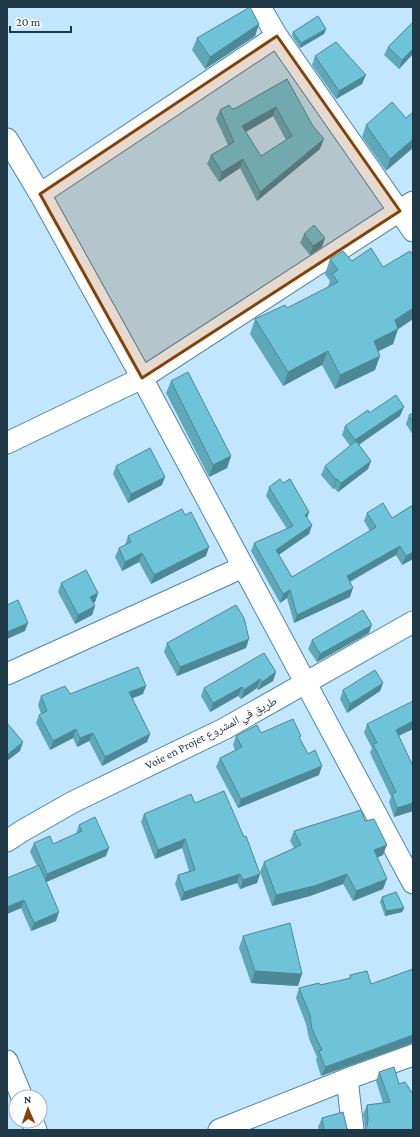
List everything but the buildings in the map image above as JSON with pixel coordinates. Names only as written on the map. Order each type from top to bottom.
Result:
[{"type":"street","points":[[260,7],[277,36],[406,207],[413,231]]},
{"type":"street","points":[[40,194],[277,36]]},
{"type":"street","points":[[7,139],[40,194],[142,378],[413,883]]},
{"type":"street","points":[[7,443],[142,378],[406,207]]},
{"type":"street","points":[[7,674],[243,567]]},
{"type":"street","name":"Voie en Projet طريق في المشروع","points":[[7,841],[73,802],[224,729],[306,684],[413,622]]},
{"type":"street","points":[[219,1130],[346,1079],[413,1055]]},
{"type":"street","points":[[7,1061],[19,1089]]},
{"type":"street","points":[[346,1079],[353,1130]]},
{"type":"highlighted area","points":[[277,36],[400,211],[142,378],[40,194]]}]
